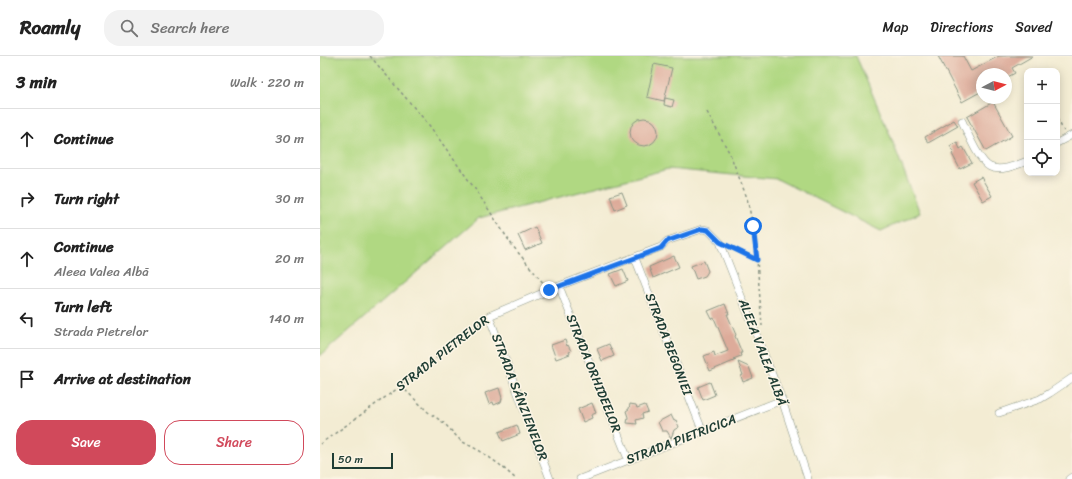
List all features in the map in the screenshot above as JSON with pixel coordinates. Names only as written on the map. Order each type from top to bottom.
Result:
[{"type":"street","points":[[962,121],[982,159],[990,167],[1002,168],[1024,162]]},
{"type":"street","points":[[1060,141],[1070,136]]},
{"type":"street","name":"STRADA PIETRELOR","points":[[489,316],[549,290],[661,248],[667,241],[702,229],[708,230]]},
{"type":"street","name":"ALEEA VALEA ALBĂ","points":[[708,230],[720,242],[782,400],[808,479]]},
{"type":"street","name":"STRADA BEGONIEI","points":[[635,258],[702,430]]},
{"type":"street","name":"STRADA ORHIDEELOR","points":[[560,286],[628,459]]},
{"type":"street","name":"STRADA SÂNZIENELOR","points":[[489,316],[550,479]]},
{"type":"street","points":[[999,413],[1040,399],[1050,394],[1072,378]]},
{"type":"street","name":"STRADA PIETRICICA","points":[[580,479],[782,400]]},
{"type":"path","points":[[370,56],[429,125],[475,189],[512,245],[549,290]]},
{"type":"path","points":[[707,112],[730,154],[747,198],[753,226],[757,260],[762,330]]},
{"type":"path","points":[[1061,125],[1070,136]]},
{"type":"path","points":[[720,242],[757,260]]},
{"type":"path","name":"STRADA PIETRELOR","points":[[320,444],[401,386],[489,316]]},
{"type":"path","points":[[401,386],[428,412],[444,423],[461,441],[480,451],[500,465],[516,479]]},
{"type":"green space","points":[[320,56],[856,56],[890,135],[920,213],[881,231],[777,179],[668,169],[479,218],[320,356]]},
{"type":"building","points":[[938,56],[963,56],[971,71],[976,68],[976,94],[962,102]]},
{"type":"building","points":[[999,56],[1033,56],[1012,68],[977,68]]},
{"type":"building","points":[[654,64],[672,68],[664,101],[647,97]]},
{"type":"building","points":[[1012,68],[1015,73],[1012,75]]},
{"type":"building","points":[[665,98],[674,100],[672,107],[664,105]]},
{"type":"building","points":[[990,104],[994,104],[1012,136],[986,151],[967,117]]},
{"type":"building","points":[[644,118],[654,122],[658,132],[654,142],[644,146],[634,142],[630,132],[634,122]]},
{"type":"building","points":[[954,120],[958,126],[928,143],[925,137]]},
{"type":"building","points":[[957,142],[960,149],[963,147],[972,163],[960,169],[952,154],[954,152],[950,146]]},
{"type":"building","points":[[981,177],[992,196],[983,201],[972,182]]},
{"type":"building","points":[[622,192],[627,205],[615,210],[610,196]]},
{"type":"building","points":[[535,227],[542,243],[525,250],[518,235]]},
{"type":"building","points":[[674,256],[679,267],[653,278],[649,267]]},
{"type":"building","points":[[704,261],[708,271],[705,276],[696,279],[691,266]]},
{"type":"building","points":[[623,269],[628,281],[616,286],[610,274]]},
{"type":"building","points":[[725,304],[729,314],[727,314],[742,353],[740,353],[741,356],[733,359],[736,360],[710,371],[704,356],[714,352],[715,356],[728,351],[714,318],[712,319],[708,311]]},
{"type":"building","points":[[565,340],[571,351],[569,352],[570,354],[556,359],[551,345]]},
{"type":"building","points":[[609,344],[614,356],[602,361],[597,349]]},
{"type":"building","points":[[738,362],[749,367],[753,378],[743,382],[741,376],[743,375]]},
{"type":"building","points":[[710,382],[715,395],[703,400],[698,387]]},
{"type":"building","points":[[499,388],[502,398],[501,402],[494,405],[493,402],[489,404],[485,393]]},
{"type":"building","points":[[592,403],[596,413],[591,415],[592,418],[583,422],[578,409]]},
{"type":"building","points":[[630,404],[636,405],[637,408],[645,405],[648,412],[642,414],[643,418],[636,420],[637,424],[627,423],[628,417],[626,411],[629,409]]},
{"type":"building","points":[[671,415],[674,421],[676,420],[679,427],[674,430],[671,438],[667,431],[662,431],[658,422]]},
{"type":"building","points":[[517,425],[520,434],[503,441],[499,432]]},
{"type":"route","points":[[549,290],[661,248],[667,241],[702,229],[708,230],[720,242],[757,260],[753,226]]}]
